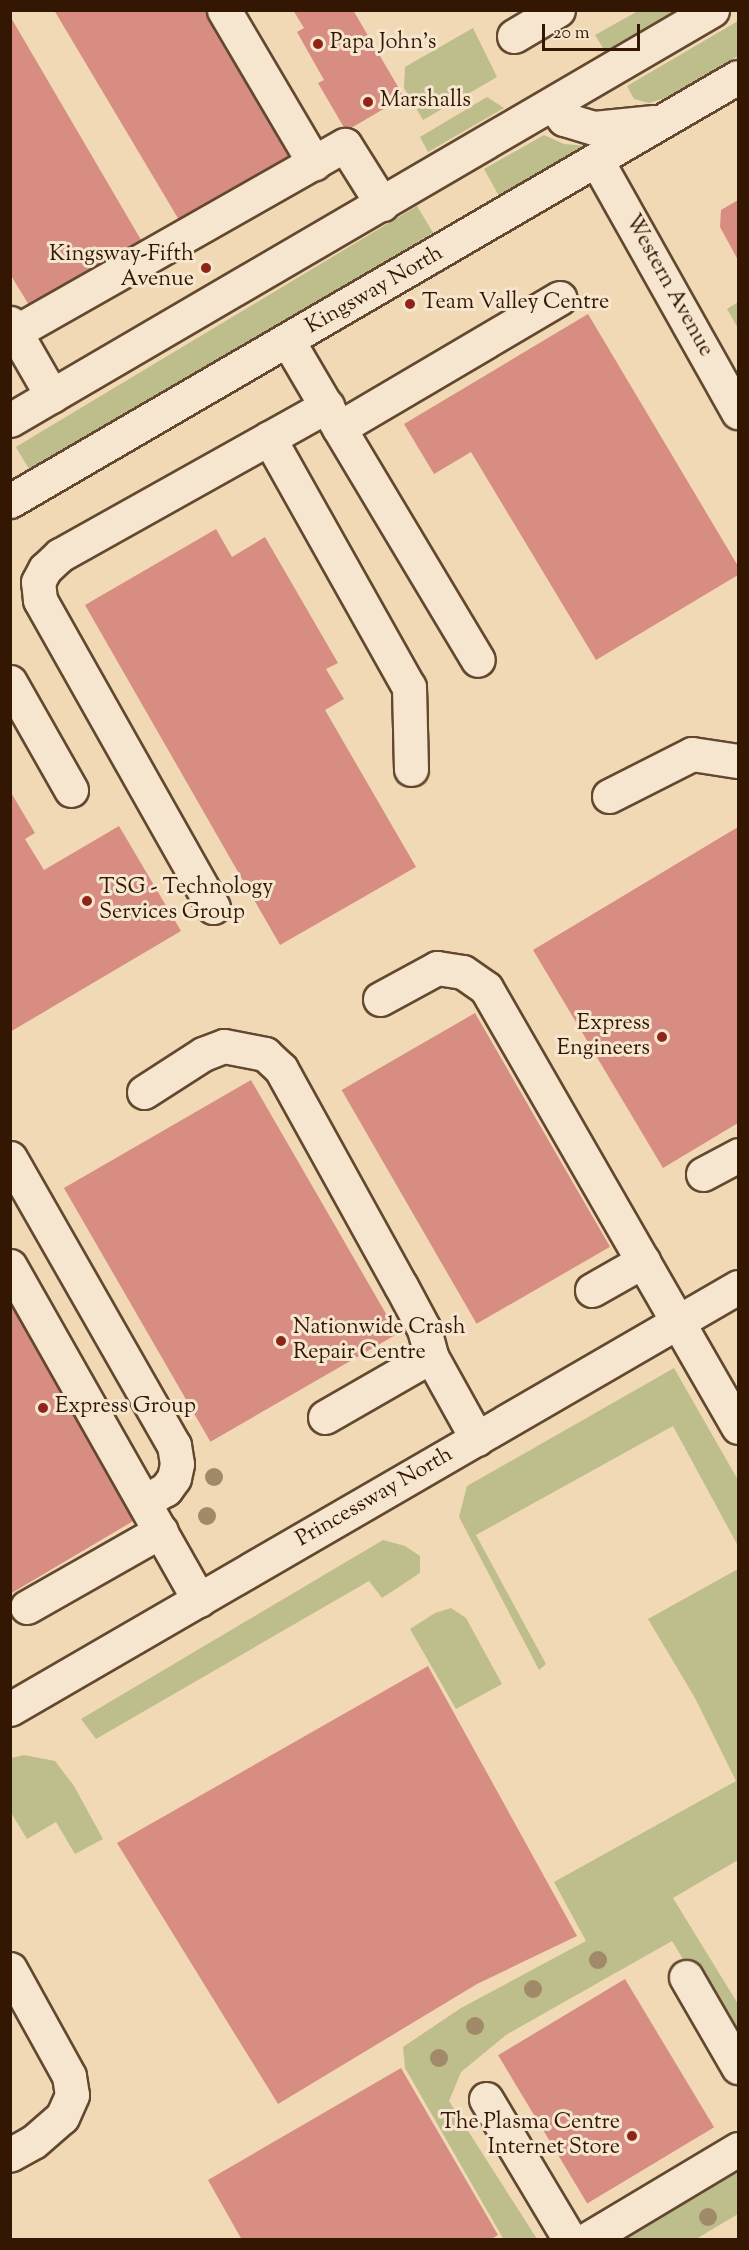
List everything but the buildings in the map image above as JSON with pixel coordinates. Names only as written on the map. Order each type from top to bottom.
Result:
[{"type":"street","points":[[224,10],[314,163]]},
{"type":"street","points":[[514,36],[558,10]]},
{"type":"street","points":[[10,420],[553,105],[712,10]]},
{"type":"street","name":"Kingsway North","points":[[10,501],[738,77]]},
{"type":"street","points":[[553,105],[564,119],[594,128],[664,121]]},
{"type":"street","points":[[52,396],[12,330],[345,145],[382,204]]},
{"type":"street","name":"Western Avenue","points":[[597,161],[738,412]]},
{"type":"street","points":[[213,907],[40,600],[38,582],[45,569],[60,555],[269,438],[333,417],[560,298]]},
{"type":"street","points":[[288,341],[478,660]]},
{"type":"street","points":[[269,438],[409,687],[411,769]]},
{"type":"street","points":[[10,682],[72,790]]},
{"type":"street","points":[[609,796],[692,754],[738,761]]},
{"type":"street","points":[[380,999],[437,968],[463,972],[486,988],[738,1427]]},
{"type":"street","points":[[144,1092],[203,1054],[224,1046],[266,1054],[280,1069],[401,1286],[424,1329],[431,1356],[477,1439]]},
{"type":"street","points":[[703,1174],[738,1155]]},
{"type":"street","points":[[10,1158],[174,1446],[177,1464],[174,1478],[166,1489],[145,1501]]},
{"type":"street","points":[[592,1290],[643,1261]]},
{"type":"street","points":[[10,1266],[199,1600]]},
{"type":"street","name":"Princessway North","points":[[10,1709],[738,1287]]},
{"type":"street","points":[[325,1417],[431,1356]]},
{"type":"street","points":[[27,1607],[161,1531]]},
{"type":"street","points":[[10,1969],[69,2076],[72,2096],[62,2117],[33,2142],[10,2155]]},
{"type":"street","points":[[686,1977],[738,2067]]},
{"type":"street","points":[[486,2099],[570,2240]]},
{"type":"street","points":[[586,2240],[738,2149]]},
{"type":"green space","points":[[638,11],[678,11],[606,53],[595,35]]},
{"type":"green space","points":[[738,21],[738,56],[668,97],[649,103],[634,99],[627,86]]},
{"type":"green space","points":[[473,28],[497,77],[423,120],[404,88],[405,67]]},
{"type":"green space","points":[[487,97],[504,108],[428,152],[420,137]]},
{"type":"green space","points":[[544,135],[564,144],[586,146],[499,196],[484,169]]},
{"type":"green space","points":[[417,206],[433,233],[32,474],[16,447]]},
{"type":"green space","points":[[738,302],[738,328],[727,309]]},
{"type":"green space","points":[[674,1368],[738,1480],[738,1546],[673,1426],[476,1535],[546,1664],[539,1670],[459,1517],[467,1486]]},
{"type":"green space","points":[[383,1540],[405,1546],[420,1556],[420,1573],[382,1598],[369,1581],[96,1739],[81,1719]]},
{"type":"green space","points":[[738,1569],[738,1860],[673,1898],[738,2004],[738,2049],[672,1941],[506,2035],[461,2072],[449,2101],[537,2239],[504,2240],[405,2068],[403,2047],[461,2008],[586,1941],[554,1882],[736,1781],[695,1698],[648,1619]]},
{"type":"green space","points":[[451,1608],[466,1618],[502,1684],[456,1709],[410,1629],[435,1613]]},
{"type":"green space","points":[[24,1755],[55,1761],[74,1786],[103,1839],[75,1854],[56,1822],[27,1839],[10,1811],[11,1758]]},
{"type":"green space","points":[[738,2161],[738,2214],[696,2239],[616,2240]]},
{"type":"place","name":"Papa John's","points":[[318,44]]},
{"type":"place","name":"Marshalls","points":[[368,102]]},
{"type":"place","name":"Kingsway-Fifth Avenue","points":[[206,268]]},
{"type":"place","name":"Team Valley Centre","points":[[410,304]]},
{"type":"place","name":"TSG - Technology Services Group","points":[[87,901]]},
{"type":"place","name":"Express Engineers","points":[[662,1037]]},
{"type":"place","name":"Nationwide Crash Repair Centre","points":[[281,1341]]},
{"type":"place","name":"Express Group","points":[[43,1408]]},
{"type":"place","name":"The Plasma Centre Internet Store","points":[[632,2136]]}]
